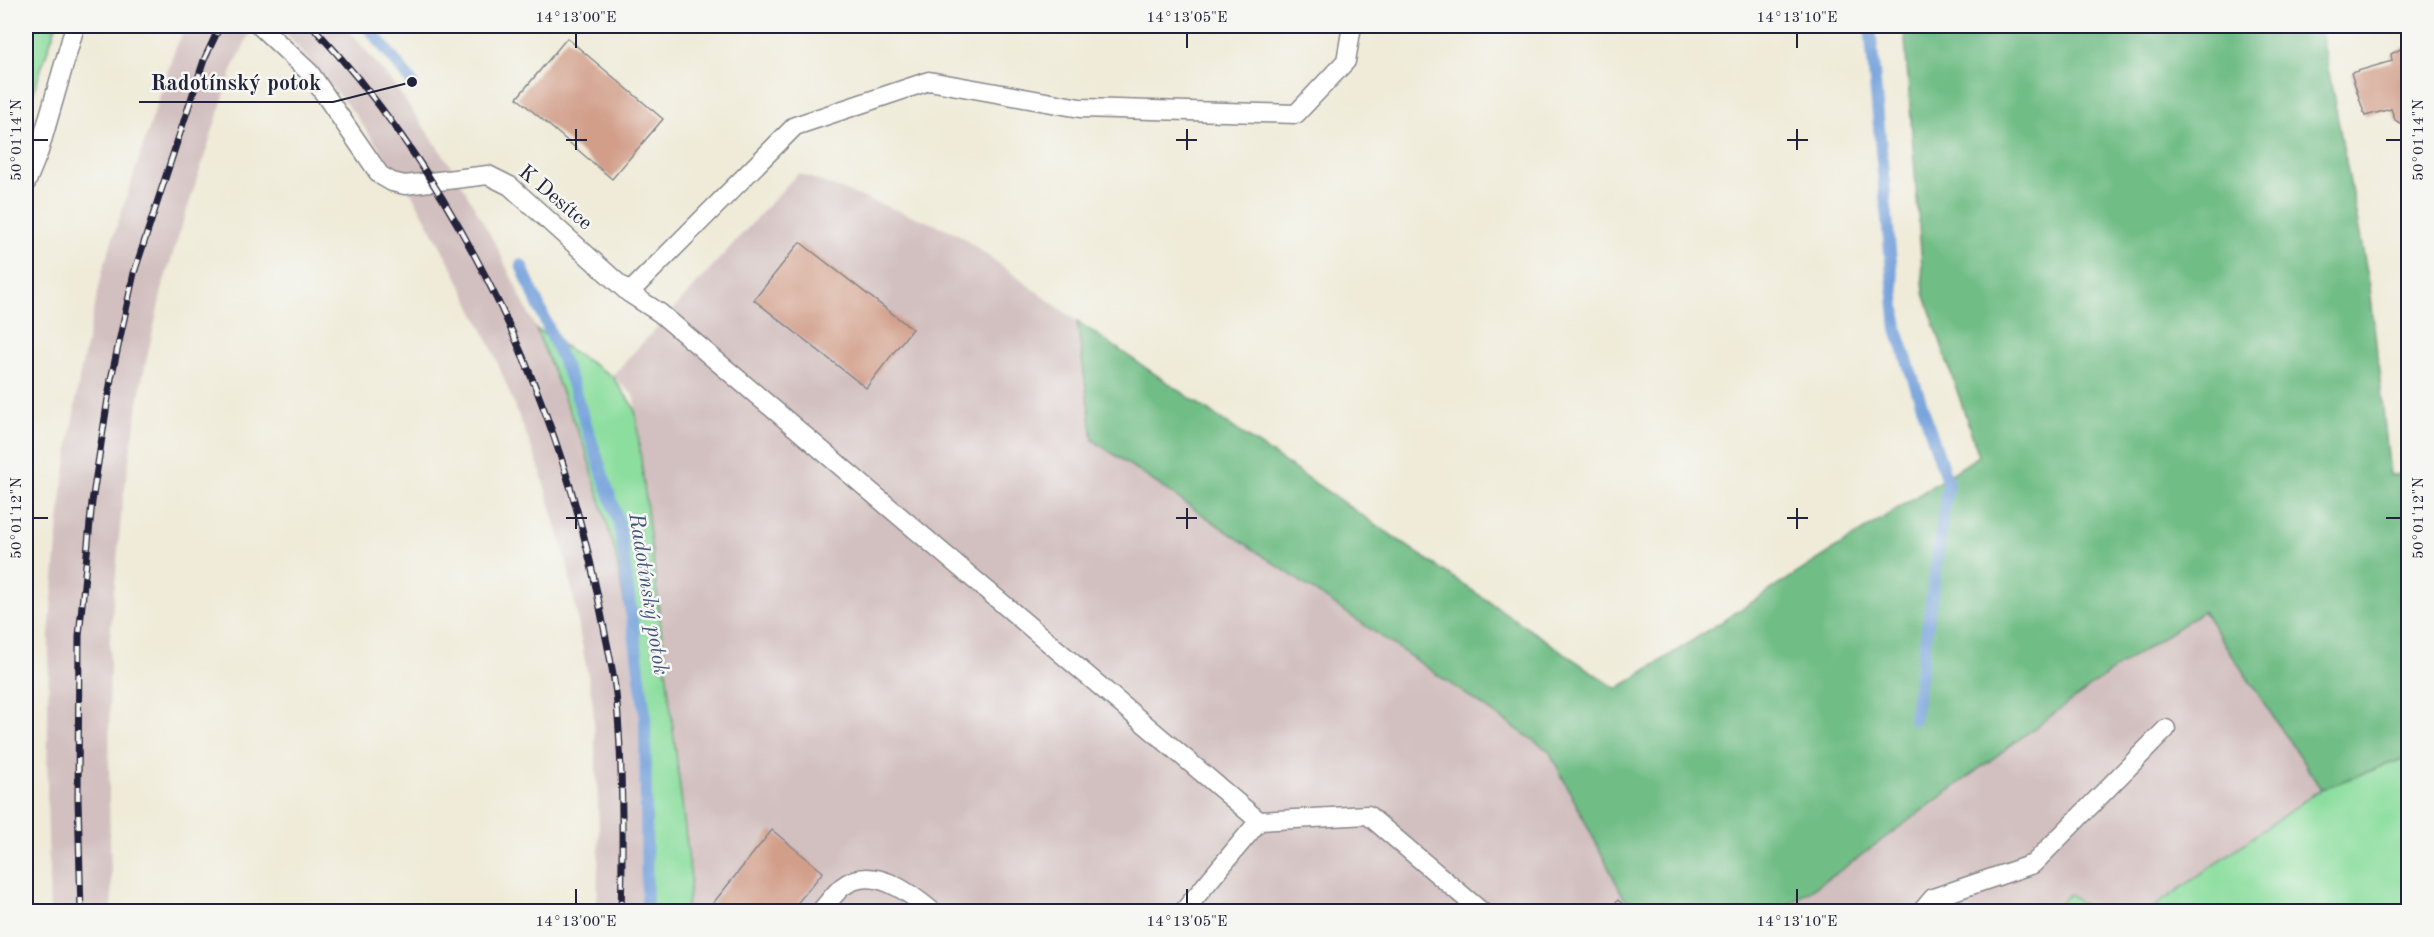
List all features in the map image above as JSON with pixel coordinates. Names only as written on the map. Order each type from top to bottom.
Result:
[{"type":"lane","points":[[26,183],[39,151],[75,26]]},
{"type":"lane","name":"K Desítce","points":[[260,26],[310,73],[380,175],[392,182],[405,185],[488,175],[510,186],[629,293],[660,313],[1259,821]]},
{"type":"lane","points":[[629,293],[795,126],[928,81],[1080,108],[1296,114],[1346,61],[1352,26]]},
{"type":"lane","points":[[1921,912],[1933,898],[2033,864],[2166,729]]},
{"type":"lane","points":[[1183,912],[1259,821],[1368,814],[1482,912]]},
{"type":"lane","points":[[820,912],[843,886],[860,879],[894,883],[933,912]]},
{"type":"shaded area","points":[[186,26],[253,26],[232,71],[164,281],[141,385],[122,506],[110,637],[109,798],[112,911],[50,912],[47,799],[49,634],[61,499],[80,373],[104,265],[175,49]]},
{"type":"shaded area","points":[[279,26],[345,26],[393,83],[453,169],[496,245],[536,329],[586,451],[615,552],[642,699],[648,828],[645,911],[597,911],[599,828],[593,704],[567,563],[539,467],[492,349],[452,267],[412,194],[354,113]]},
{"type":"shaded area","points":[[798,173],[955,232],[1077,321],[1093,440],[1550,751],[1624,898],[1644,911],[686,911],[691,880],[634,396],[612,376]]},
{"type":"shaded area","points":[[2204,611],[2321,789],[2147,911],[2093,911],[2069,894],[2053,911],[1779,912],[1837,873],[2119,666]]},
{"type":"green space","points":[[26,26],[56,26],[26,113]]},
{"type":"green space","points":[[1904,26],[2320,26],[2370,287],[2390,475],[2408,474],[2408,757],[2321,789],[2203,611],[2119,666],[1837,873],[1779,911],[1644,911],[1624,898],[1549,751],[1093,440],[1077,321],[1617,689],[1979,456],[1924,293]]},
{"type":"green space","points":[[536,329],[612,376],[635,409],[691,880],[686,911],[645,911],[648,828],[642,699],[615,552],[586,451]]},
{"type":"green space","points":[[2408,757],[2408,911],[2147,912],[2321,789]]},
{"type":"green space","points":[[2069,894],[2093,911],[2053,911]]},
{"type":"building","points":[[567,38],[663,119],[612,179],[517,98]]},
{"type":"building","points":[[2408,45],[2408,128],[2395,120],[2391,109],[2365,116],[2351,73],[2392,61],[2391,54]]},
{"type":"building","points":[[800,242],[912,329],[866,388],[754,300]]},
{"type":"building","points":[[772,830],[823,872],[790,912],[706,912]]},
{"type":"building","points":[[1618,900],[1632,912],[1608,912]]},
{"type":"waterway","name":"Radotínský potok","points":[[367,26],[412,82]]},
{"type":"waterway","points":[[1870,26],[1897,330],[1948,484],[1914,720]]},
{"type":"waterway","name":"Radotínský potok","points":[[521,265],[571,380],[619,523],[645,714],[647,912]]},
{"type":"railway","points":[[81,912],[78,799],[79,636],[92,502],[111,379],[134,273],[204,60],[220,26]]},
{"type":"railway","points":[[312,26],[366,89],[415,156],[460,228],[499,304],[533,382],[562,462],[585,542],[616,694],[621,782],[621,912]]},
{"type":"place","name":"Radotínský potok","points":[[412,82]]}]
